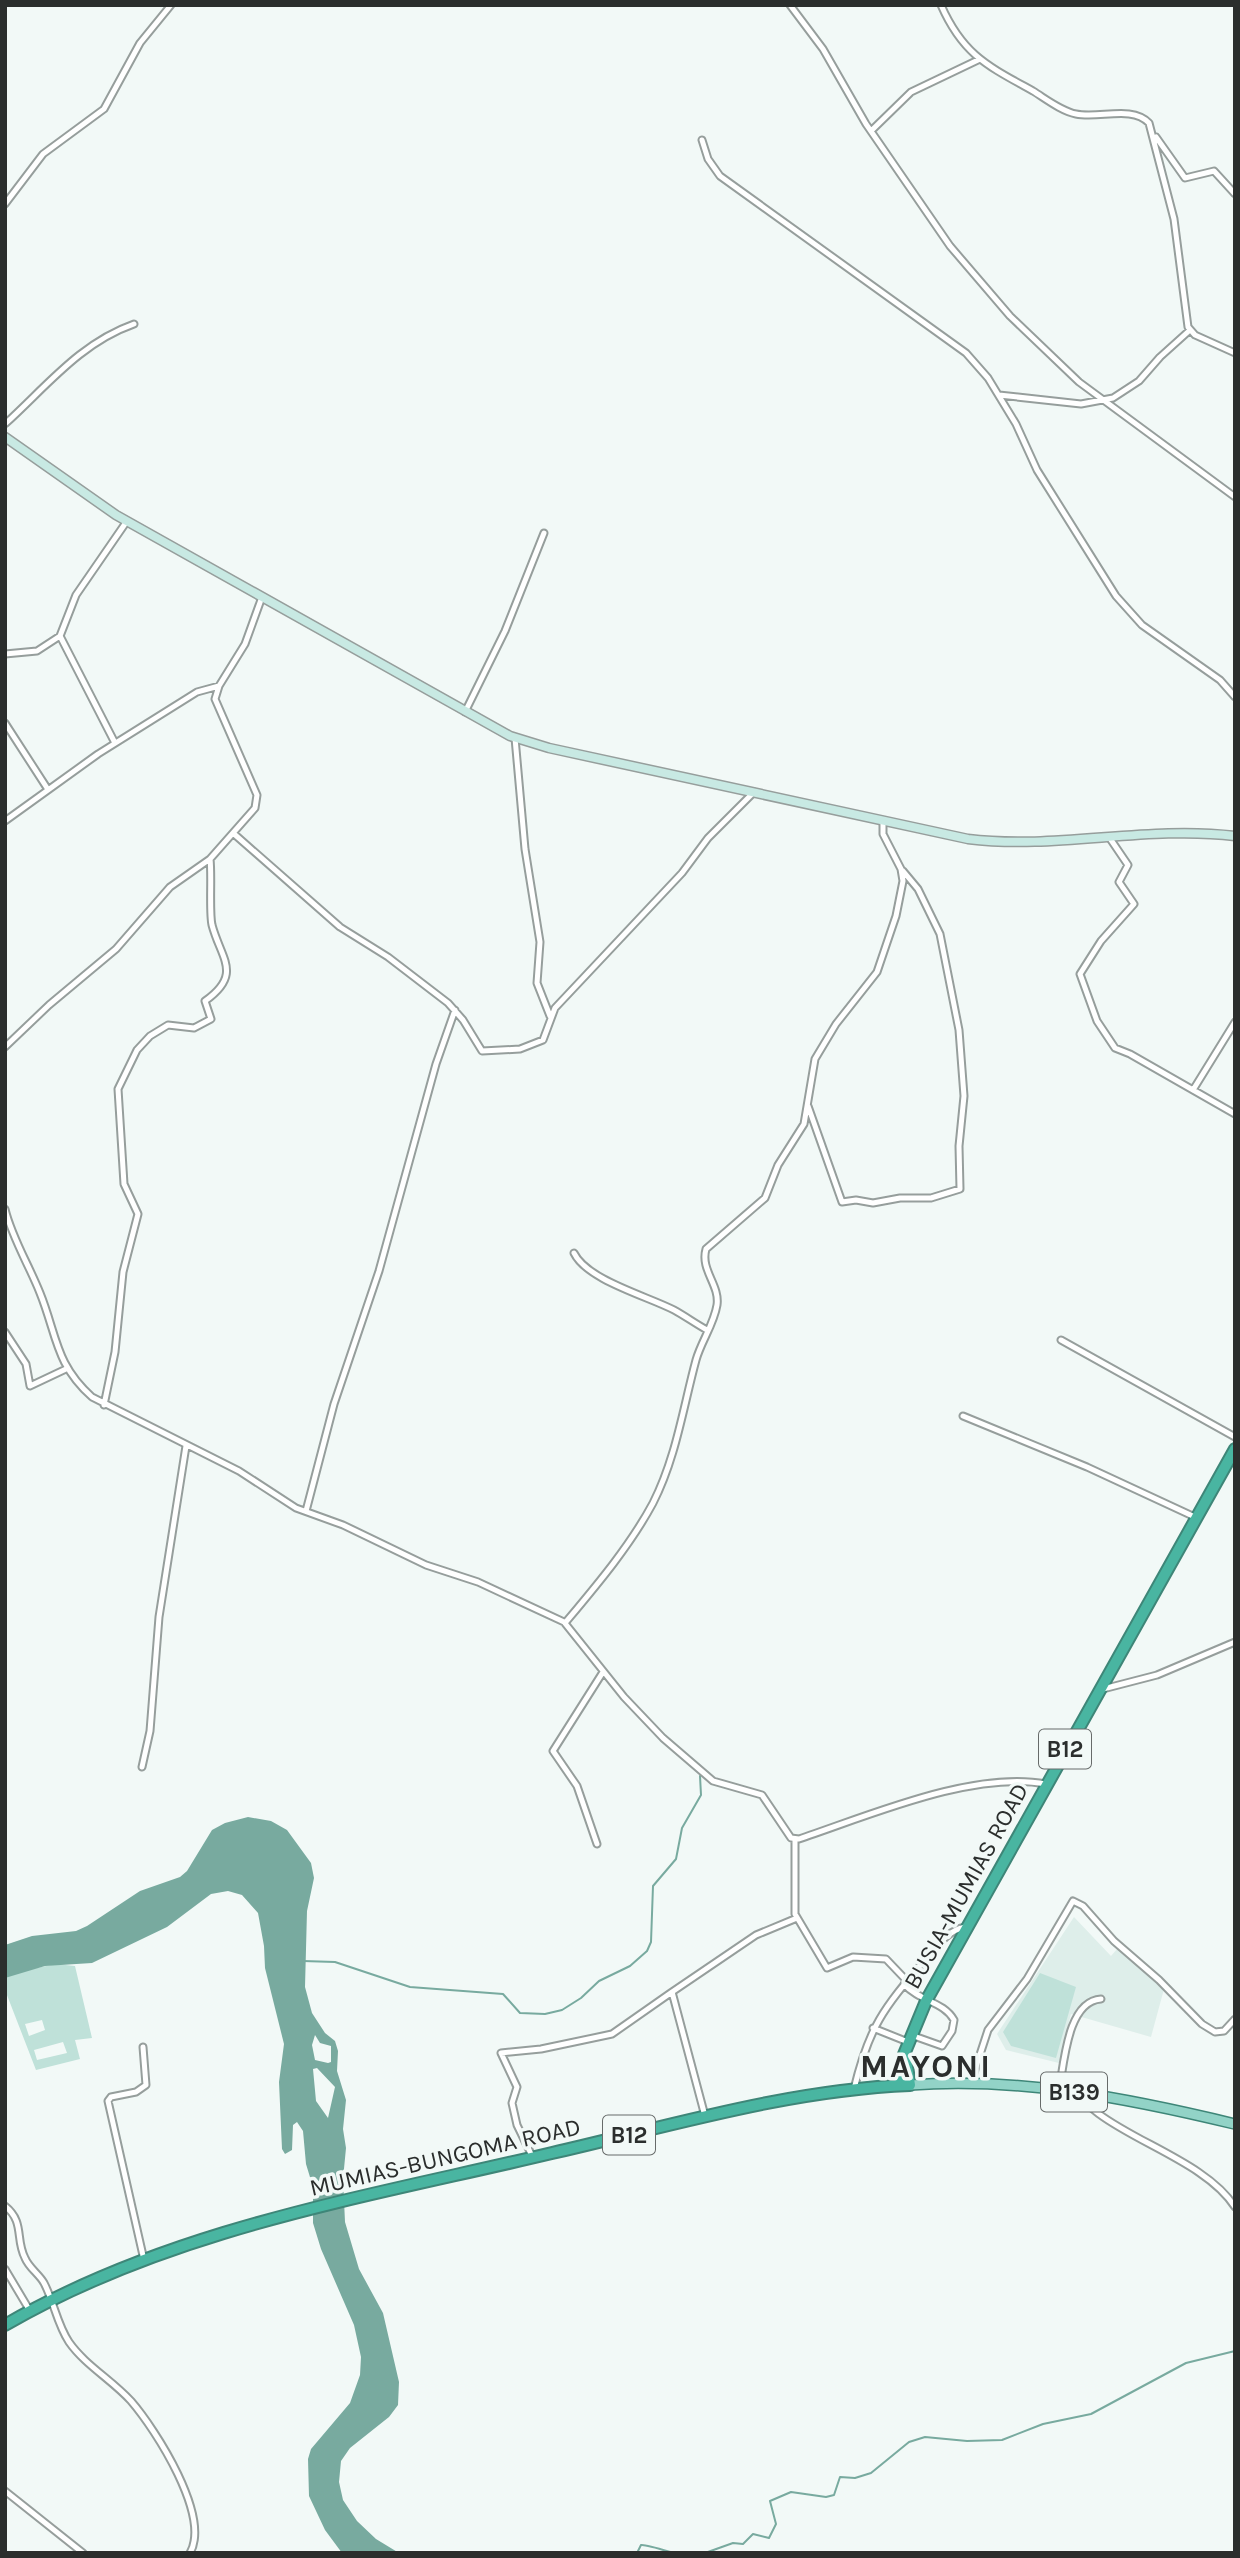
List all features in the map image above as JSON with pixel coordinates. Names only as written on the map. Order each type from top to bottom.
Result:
[{"type":"highway","name":"BUSIA-MUMIAS ROAD","points":[[879,2086],[899,2069],[926,2001],[966,1927],[1235,1449]]},
{"type":"highway","points":[[905,2085],[908,2043]]},
{"type":"highway","name":"BUSIA-MUMIAS ROAD","points":[[899,2069],[905,2085]]},
{"type":"highway","name":"MUMIAS-BUNGOMA ROAD","points":[[5,2325],[51,2301],[144,2260],[202,2239],[303,2212],[795,2097],[905,2085]]},
{"type":"main road","name":"B139","points":[[905,2085],[971,2081],[1059,2090],[1135,2101],[1235,2124]]},
{"type":"street","points":[[5,204],[48,150],[104,109],[140,43],[171,5]]},
{"type":"street","points":[[790,5],[823,49],[872,131],[950,246],[995,300],[1074,377],[1235,497]]},
{"type":"street","points":[[940,5],[956,33],[978,60],[1071,112],[1142,117],[1185,178],[1214,171],[1235,194]]},
{"type":"street","points":[[872,131],[897,109],[911,92],[978,60]]},
{"type":"street","points":[[1154,135],[1174,219],[1190,330]]},
{"type":"street","points":[[702,140],[708,159],[720,176],[966,352],[999,396],[1019,429],[1031,459],[1121,603],[1152,633],[1220,680],[1235,697]]},
{"type":"street","points":[[5,424],[73,359],[113,331],[134,324]]},
{"type":"street","points":[[999,396],[1081,404],[1107,400],[1121,395],[1139,381],[1160,357],[1190,330]]},
{"type":"street","points":[[1190,330],[1235,354]]},
{"type":"street","points":[[5,437],[60,478],[127,521],[515,738],[549,748],[985,841],[1109,836],[1235,836]]},
{"type":"street","points":[[5,654],[31,653],[48,646],[60,636],[76,595],[127,521]]},
{"type":"street","points":[[465,712],[505,631],[544,533]]},
{"type":"street","points":[[5,1047],[48,1005],[122,943],[170,887],[210,859],[255,808],[258,799],[216,703],[219,686],[245,644],[262,597]]},
{"type":"street","points":[[60,636],[115,743]]},
{"type":"street","points":[[5,821],[47,788],[115,743],[197,692],[219,686]]},
{"type":"street","points":[[5,723],[47,788]]},
{"type":"street","points":[[233,833],[340,927],[388,957],[455,1010],[486,1052],[537,1044],[547,1035],[550,1016],[537,983],[540,942],[525,849],[515,738]]},
{"type":"street","points":[[550,1016],[635,920],[682,873],[708,838],[754,792]]},
{"type":"street","points":[[808,1105],[842,1202],[856,1200],[873,1203],[900,1198],[931,1198],[960,1189],[959,1146],[964,1096],[959,1030],[940,934],[918,889],[901,869],[883,834],[883,821]]},
{"type":"street","points":[[1109,836],[1128,865],[1119,882],[1134,905],[1101,941],[1091,960],[1080,972],[1080,981],[1097,1021],[1115,1048],[1235,1114]]},
{"type":"street","points":[[104,1405],[116,1345],[123,1272],[137,1222],[136,1206],[126,1192],[123,1177],[118,1091],[137,1050],[150,1036],[168,1025],[194,1028],[211,1019],[205,1001],[224,984],[226,969],[224,950],[212,923],[210,859]]},
{"type":"street","points":[[565,1623],[589,1596],[653,1503],[671,1456],[696,1359],[717,1302],[705,1263],[706,1249],[762,1203],[778,1165],[802,1128],[815,1059],[836,1024],[877,972],[901,900],[901,869]]},
{"type":"street","points":[[306,1511],[334,1404],[383,1258],[436,1064],[455,1010]]},
{"type":"street","points":[[1193,1090],[1235,1022]]},
{"type":"street","points":[[5,1209],[40,1292],[57,1351],[66,1369],[84,1390],[104,1405],[239,1471],[290,1505],[343,1525],[426,1565],[478,1582],[565,1623],[643,1718],[705,1775],[728,1787],[756,1792],[764,1797],[788,1835],[795,1840]]},
{"type":"street","points":[[575,1253],[580,1263],[598,1275],[673,1310],[707,1331]]},
{"type":"street","points":[[5,1332],[26,1364],[30,1386],[66,1369]]},
{"type":"street","points":[[1061,1340],[1235,1437]]},
{"type":"street","points":[[963,1416],[1087,1467],[1197,1518]]},
{"type":"street","points":[[142,1767],[149,1731],[159,1617],[186,1446]]},
{"type":"street","points":[[1100,1689],[1135,1683],[1165,1673],[1235,1642]]},
{"type":"street","points":[[597,1844],[577,1786],[553,1751],[603,1671]]},
{"type":"street","points":[[795,1840],[945,1792],[1017,1782],[1046,1784]]},
{"type":"street","points":[[795,1840],[794,1907],[797,1918],[827,1968],[853,1957],[886,1959],[905,1983],[926,2001],[950,2014],[954,2024],[945,2044],[939,2047],[908,2043],[873,2028]]},
{"type":"street","points":[[971,2081],[979,2050],[993,2020],[1027,1979],[1073,1901],[1083,1906],[1122,1949],[1159,1980],[1207,2028],[1222,2032],[1235,2019]]},
{"type":"street","points":[[533,2158],[517,2125],[512,2103],[517,2087],[501,2053],[541,2049],[610,2035],[756,1935],[797,1918]]},
{"type":"street","points":[[854,2089],[873,2028],[888,2003],[949,1933],[966,1927]]},
{"type":"street","points":[[672,1993],[705,2117]]},
{"type":"street","points":[[1059,2090],[1073,2022],[1089,2004],[1101,1999]]},
{"type":"street","points":[[143,2047],[146,2085],[142,2090],[111,2097],[108,2101],[144,2260]]},
{"type":"street","points":[[1082,2093],[1088,2105],[1105,2119],[1205,2177],[1225,2193],[1235,2207]]},
{"type":"street","points":[[5,2206],[15,2216],[23,2256],[42,2281],[68,2340],[132,2402],[170,2460],[192,2510],[196,2526],[197,2535],[190,2553]]},
{"type":"street","points":[[5,2269],[30,2311]]},
{"type":"street","points":[[5,2491],[83,2553]]},
{"type":"shaded area","points":[[248,1817],[271,1821],[287,1830],[311,1863],[314,1878],[307,1911],[305,1987],[312,2013],[325,2033],[335,2041],[338,2051],[337,2071],[346,2100],[343,2129],[346,2148],[343,2179],[345,2222],[359,2269],[383,2313],[399,2382],[398,2405],[389,2417],[350,2448],[341,2461],[339,2482],[343,2500],[357,2521],[376,2539],[399,2553],[342,2553],[325,2530],[309,2496],[308,2459],[311,2449],[350,2403],[360,2375],[361,2357],[354,2325],[321,2249],[313,2223],[313,2187],[306,2164],[303,2131],[297,2122],[293,2125],[292,2150],[285,2154],[282,2149],[279,2082],[284,2044],[265,1968],[258,1913],[242,1895],[228,1891],[211,1894],[167,1927],[92,1963],[45,1966],[5,1978],[5,1945],[32,1936],[76,1931],[140,1891],[180,1877],[187,1871],[212,1830],[225,1823]],"holes":[[[315,2035],[320,2043],[331,2046],[331,2062],[315,2060],[312,2045]],[[317,2068],[335,2087],[328,2118],[316,2101],[313,2069]]]},
{"type":"shaded area","points":[[1074,1917],[1111,1956],[1118,1948],[1164,1989],[1151,2037],[1071,2014],[1059,2063],[1006,2050],[997,2034]]},
{"type":"shaded area","points":[[56,1964],[75,1966],[92,2038],[75,2040],[80,2059],[36,2070],[5,1990],[5,1978],[17,1972]],"holes":[[[42,2020],[45,2030],[29,2036],[25,2024]],[[63,2042],[67,2053],[37,2060],[34,2050]]]},
{"type":"shaded area","points":[[1040,1973],[1076,1987],[1056,2058],[1011,2046],[1003,2032]]},
{"type":"waterway","points":[[303,1961],[335,1962],[410,1987],[503,1994],[520,2013],[545,2014],[562,2010],[581,1998],[599,1981],[630,1966],[647,1951],[651,1942],[653,1886],[676,1859],[682,1828],[701,1795],[700,1776]]},
{"type":"waterway","points":[[705,2553],[733,2543],[743,2544],[753,2534],[769,2538],[776,2524],[770,2501],[791,2492],[826,2497],[834,2495],[840,2477],[855,2478],[871,2473],[909,2442],[925,2437],[967,2441],[1002,2440],[1043,2424],[1091,2414],[1186,2363],[1235,2351]]},
{"type":"waterway","points":[[637,2553],[641,2545],[674,2553]]},
{"type":"district","name":"MAYONI","points":[[926,2066]]}]
